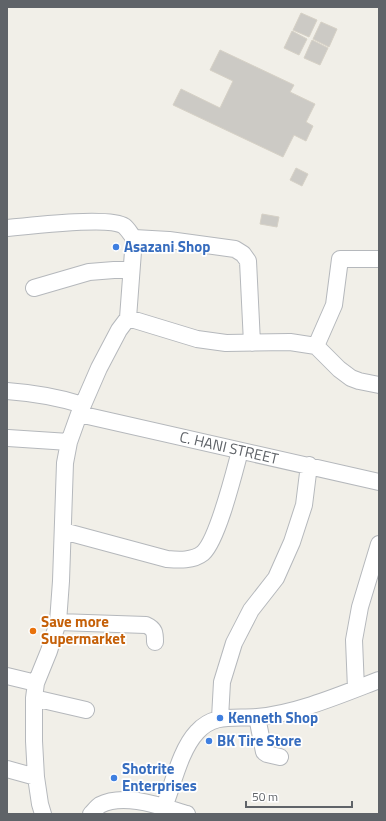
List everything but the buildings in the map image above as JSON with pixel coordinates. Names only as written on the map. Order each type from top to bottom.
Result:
[{"type":"street","points":[[7,228],[66,222],[110,223],[124,226],[134,238],[128,318],[109,348],[81,409],[69,442],[65,463],[58,622],[35,691],[34,741],[36,777],[43,814]]},
{"type":"street","points":[[134,238],[169,240],[230,248],[244,254],[248,261],[252,343]]},
{"type":"street","points":[[316,346],[334,305],[340,259],[379,259]]},
{"type":"street","points":[[34,288],[89,272],[131,270]]},
{"type":"street","points":[[128,318],[197,339],[226,343],[290,342],[316,346],[339,369],[351,378],[379,385]]},
{"type":"street","name":"C. HANI STREET","points":[[7,391],[36,393],[60,398],[81,409],[240,451],[309,465],[379,482]]},
{"type":"street","points":[[8,438],[69,442]]},
{"type":"street","points":[[63,531],[167,559],[184,560],[196,557],[203,552],[210,543],[218,524],[230,489],[240,451]]},
{"type":"street","points":[[220,718],[222,682],[234,643],[252,610],[276,578],[292,542],[304,505],[309,465]]},
{"type":"street","points":[[356,689],[354,640],[360,607],[379,544]]},
{"type":"street","points":[[58,622],[146,625],[153,629],[155,633],[155,642]]},
{"type":"street","points":[[7,676],[35,691],[86,710]]},
{"type":"street","points":[[164,807],[188,744],[196,732],[206,724],[220,718],[257,716],[303,707],[333,698],[379,680]]},
{"type":"street","points":[[257,716],[264,752],[280,757]]},
{"type":"street","points":[[7,769],[36,777]]},
{"type":"street","points":[[91,814],[99,806],[118,800],[128,800],[164,807],[187,814]]},
{"type":"place","name":"Asazani Shop","points":[[116,247]]},
{"type":"place","name":"Save more Supermarket","points":[[33,631]]},
{"type":"place","name":"Kenneth Shop","points":[[220,718]]},
{"type":"place","name":"BK Tire Store","points":[[209,741]]},
{"type":"place","name":"Shotrite Enterprises","points":[[114,778]]}]
